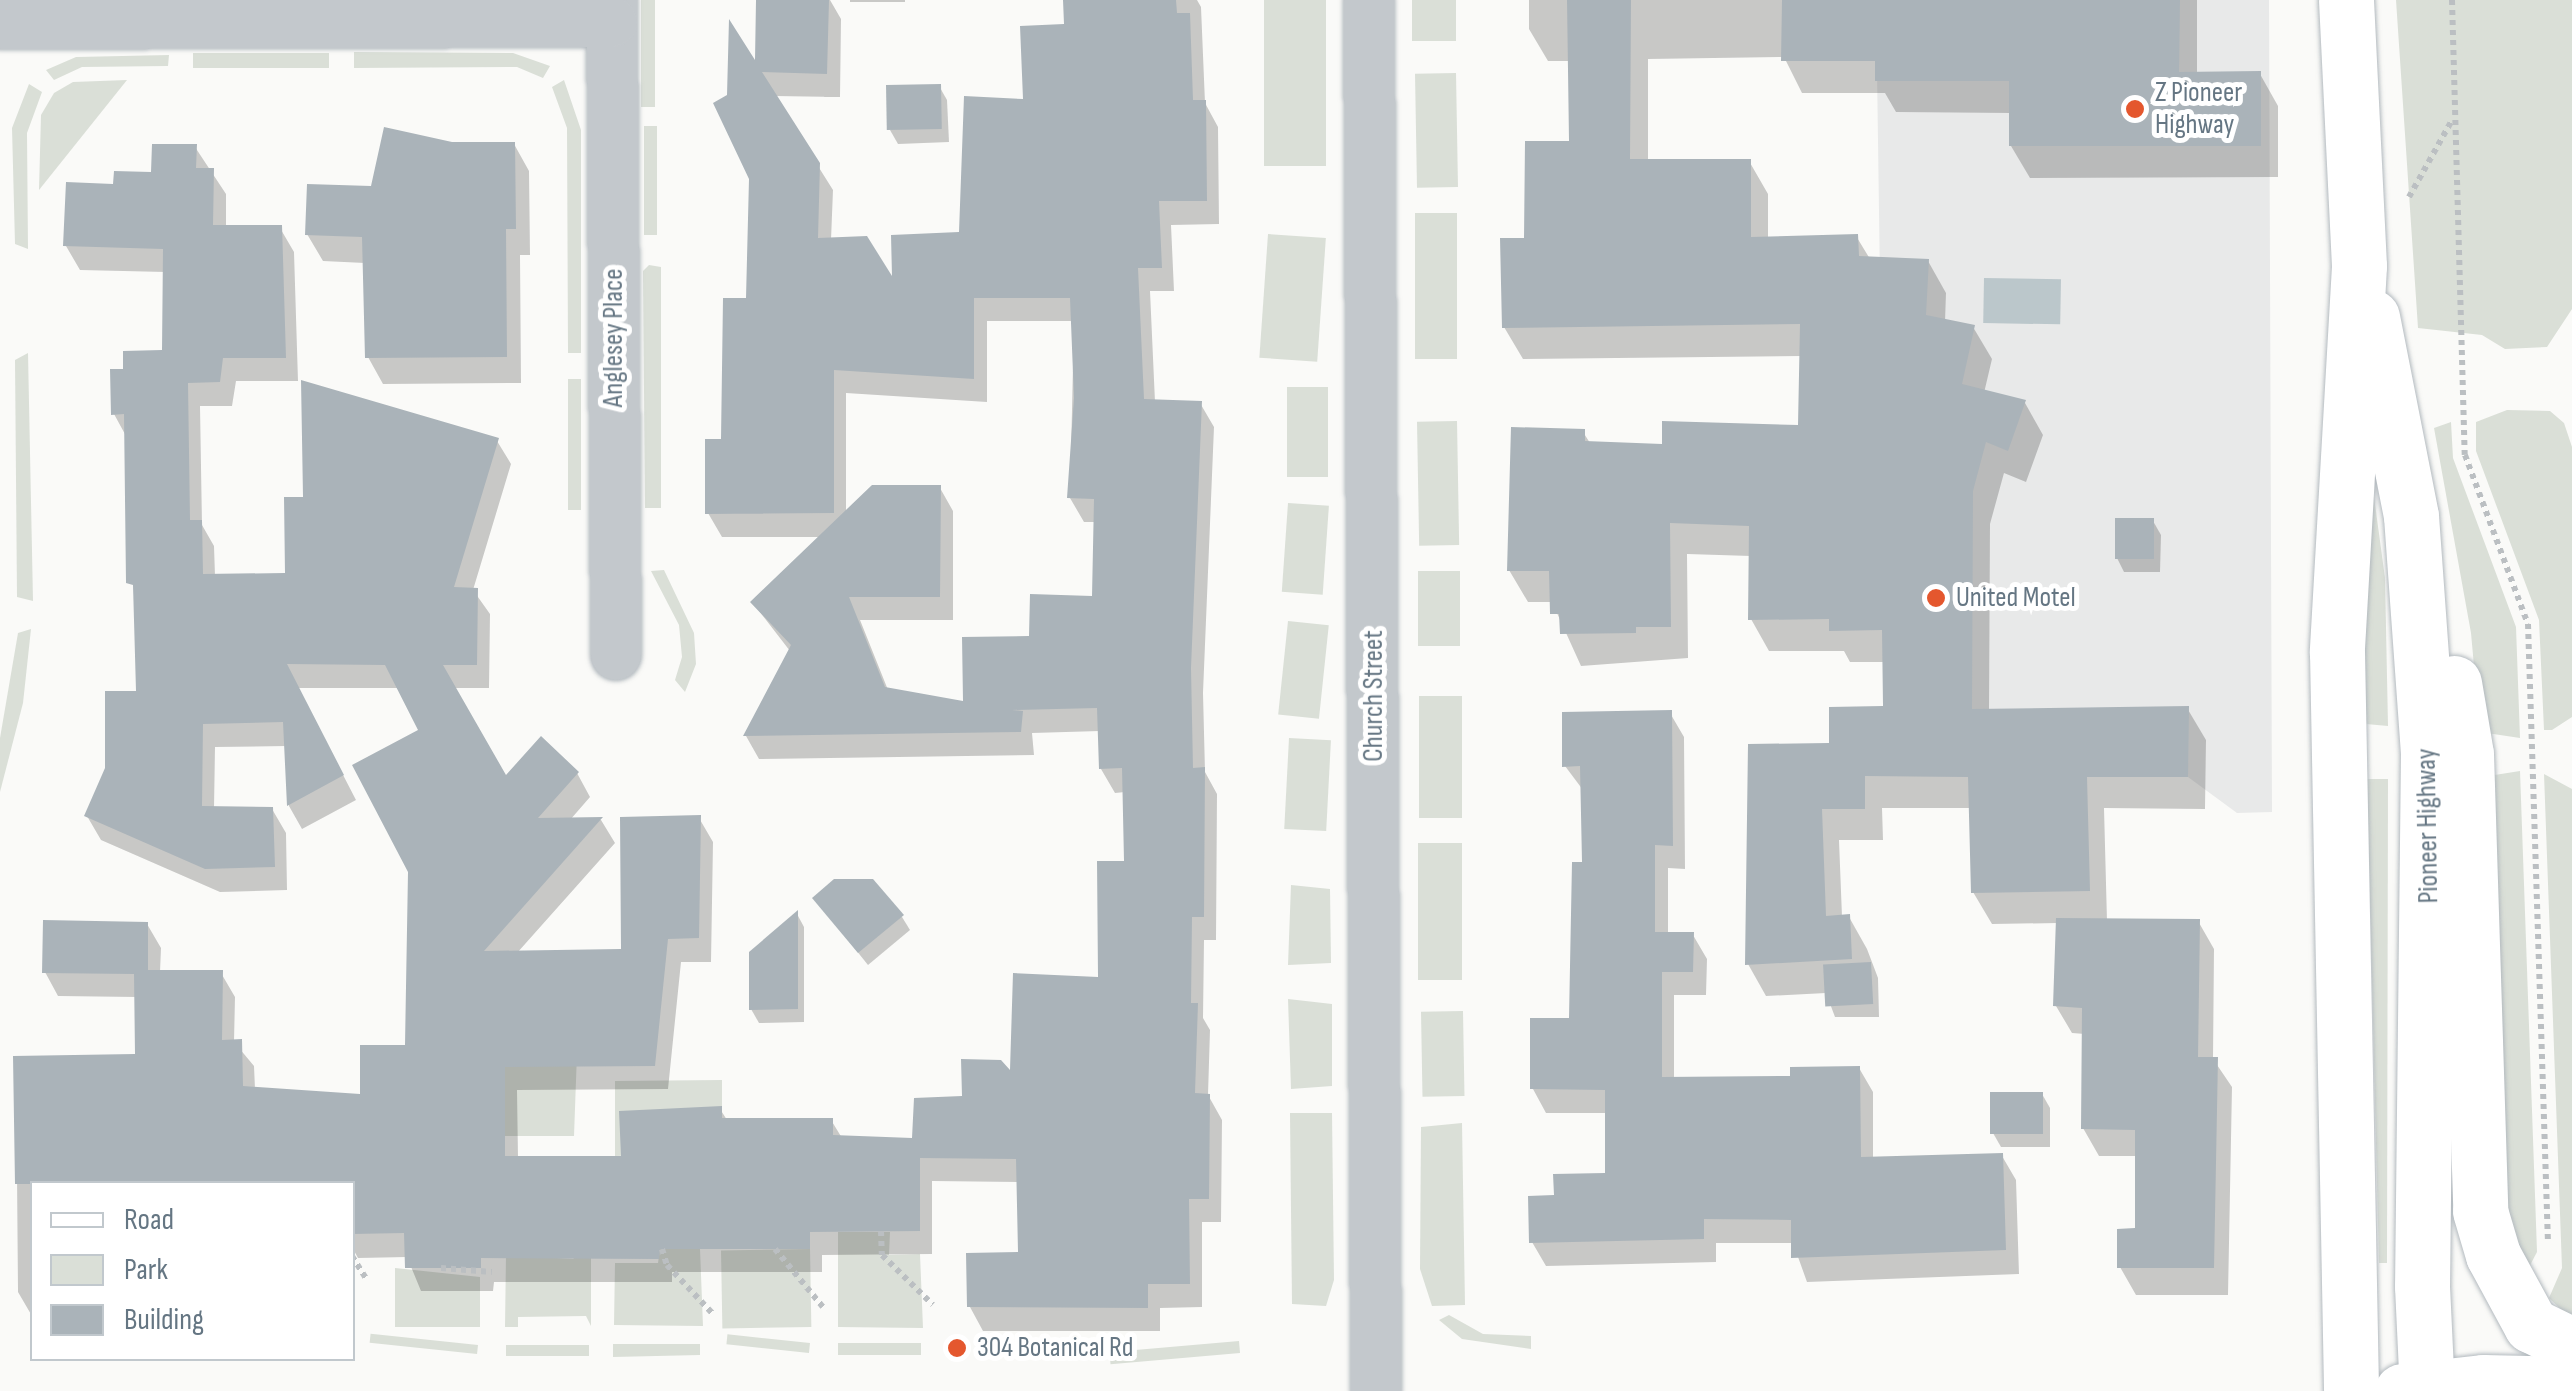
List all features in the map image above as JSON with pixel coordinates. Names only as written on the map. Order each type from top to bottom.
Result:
[{"type":"main road","name":"Pioneer Highway","points":[[2346,0],[2359,266],[2338,652],[2352,1391]]},
{"type":"main road","name":"Pioneer Highway","points":[[2359,266],[2389,381],[2411,516],[2428,752],[2419,1390]]},
{"type":"main road","points":[[2411,516],[2464,726],[2480,1211],[2493,1255],[2531,1325],[2572,1345]]},
{"type":"main road","points":[[2419,1390],[2572,1384]]},
{"type":"street","name":"Church Street","points":[[1370,0],[1376,1391]]},
{"type":"street","name":"Anglesey Place","points":[[0,24],[612,11],[616,655]]},
{"type":"path","points":[[2406,202],[2452,119],[2452,0]]},
{"type":"path","points":[[880,1232],[882,1255],[934,1306]]},
{"type":"path","points":[[662,1249],[667,1265],[712,1313]]},
{"type":"path","points":[[774,1250],[823,1307]]},
{"type":"path","points":[[355,1261],[367,1280]]},
{"type":"path","points":[[441,1268],[492,1272]]},
{"type":"shaded area","points":[[1876,0],[2269,0],[2272,812],[2237,813],[2188,777],[1887,776]]},
{"type":"shaded area","points":[[1984,278],[2061,279],[2060,324],[1983,323]]},
{"type":"green space","points":[[641,0],[655,0],[655,107],[641,107]]},
{"type":"green space","points":[[1264,0],[1326,0],[1326,166],[1264,166]]},
{"type":"green space","points":[[1412,0],[1456,0],[1456,41],[1412,41]]},
{"type":"green space","points":[[2396,0],[2572,0],[2572,309],[2547,347],[2505,349],[2482,335],[2418,328]]},
{"type":"green space","points":[[354,52],[513,53],[550,66],[543,78],[517,67],[354,68]]},
{"type":"green space","points":[[193,53],[329,53],[329,68],[193,68]]},
{"type":"green space","points":[[169,55],[168,66],[82,67],[54,80],[46,70],[76,57]]},
{"type":"green space","points":[[1456,73],[1458,187],[1417,188],[1415,74]]},
{"type":"green space","points":[[127,80],[39,190],[41,115],[54,93],[73,82]]},
{"type":"green space","points":[[564,80],[581,130],[581,353],[568,353],[567,128],[552,87]]},
{"type":"green space","points":[[29,84],[42,92],[27,133],[28,249],[15,244],[12,128]]},
{"type":"green space","points":[[644,126],[657,126],[657,235],[644,235]]},
{"type":"green space","points":[[1415,213],[1457,213],[1457,359],[1415,359]]},
{"type":"green space","points":[[1268,234],[1326,238],[1317,362],[1259,358]]},
{"type":"green space","points":[[649,265],[661,267],[661,508],[645,508],[643,271]]},
{"type":"green space","points":[[28,353],[33,601],[17,597],[15,360]]},
{"type":"green space","points":[[568,379],[581,379],[581,510],[568,510]]},
{"type":"green space","points":[[1287,387],[1328,387],[1328,477],[1287,477]]},
{"type":"green space","points":[[2507,410],[2550,411],[2564,423],[2572,447],[2572,717],[2552,730],[2544,730],[2539,620],[2476,451],[2476,422]]},
{"type":"green space","points":[[1457,421],[1459,545],[1419,546],[1417,422]]},
{"type":"green space","points":[[2451,422],[2453,458],[2516,627],[2520,738],[2480,732],[2471,633],[2434,428]]},
{"type":"green space","points":[[2360,477],[2368,477],[2374,497],[2385,578],[2388,726],[2366,724]]},
{"type":"green space","points":[[1288,503],[1329,506],[1323,595],[1282,592]]},
{"type":"green space","points":[[664,570],[694,633],[696,664],[685,692],[675,680],[682,657],[679,625],[651,571]]},
{"type":"green space","points":[[1418,571],[1460,571],[1460,646],[1418,646]]},
{"type":"green space","points":[[1288,621],[1329,625],[1319,719],[1278,714]]},
{"type":"green space","points":[[31,629],[23,703],[0,792],[0,738],[18,633]]},
{"type":"green space","points":[[1419,696],[1462,696],[1462,818],[1419,818]]},
{"type":"green space","points":[[1289,738],[1331,740],[1326,831],[1284,829]]},
{"type":"green space","points":[[2520,771],[2537,1252],[2526,1273],[2496,1200],[2482,777]]},
{"type":"green space","points":[[2544,774],[2572,789],[2572,1320],[2549,1298],[2562,1268]]},
{"type":"green space","points":[[2367,779],[2388,779],[2387,1263],[2379,1263]]},
{"type":"green space","points":[[1418,843],[1462,843],[1462,980],[1418,980]]},
{"type":"green space","points":[[1291,885],[1330,889],[1331,963],[1288,965]]},
{"type":"green space","points":[[1288,999],[1332,1004],[1332,1086],[1291,1089]]},
{"type":"green space","points":[[1463,1011],[1464,1096],[1422,1097],[1421,1012]]},
{"type":"green space","points":[[505,1013],[578,1025],[574,1136],[505,1136]]},
{"type":"green space","points":[[722,1080],[722,1106],[654,1155],[615,1156],[615,1081]]},
{"type":"green space","points":[[1290,1113],[1332,1113],[1334,1280],[1326,1306],[1292,1304]]},
{"type":"green space","points":[[1462,1123],[1465,1305],[1432,1306],[1420,1269],[1421,1127]]},
{"type":"green space","points":[[838,1232],[890,1232],[889,1255],[920,1254],[923,1328],[838,1327]]},
{"type":"green space","points":[[591,1246],[591,1326],[586,1316],[518,1317],[518,1327],[505,1327],[506,1255],[573,1259]]},
{"type":"green space","points":[[660,1249],[700,1249],[703,1326],[614,1325],[615,1263],[658,1263]]},
{"type":"green space","points":[[810,1249],[811,1327],[722,1329],[721,1251]]},
{"type":"green space","points":[[395,1268],[480,1277],[480,1327],[395,1327]]},
{"type":"green space","points":[[1449,1315],[1483,1334],[1531,1336],[1531,1349],[1462,1339],[1439,1320]]},
{"type":"green space","points":[[371,1334],[478,1345],[477,1354],[370,1343]]},
{"type":"green space","points":[[727,1334],[810,1343],[809,1353],[726,1344]]},
{"type":"green space","points":[[1000,1341],[1078,1342],[1078,1353],[1002,1354]]},
{"type":"green space","points":[[1239,1341],[1240,1353],[1111,1364],[1109,1352]]},
{"type":"green space","points":[[838,1343],[921,1343],[921,1355],[838,1355]]},
{"type":"green space","points":[[613,1344],[700,1344],[700,1355],[613,1357]]},
{"type":"green space","points":[[506,1345],[589,1345],[589,1356],[506,1356]]},
{"type":"building","points":[[756,0],[829,0],[827,74],[762,72],[820,163],[818,238],[867,236],[892,276],[891,235],[959,232],[964,96],[1023,99],[1020,26],[1064,24],[1063,0],[1176,0],[1177,13],[1190,13],[1193,100],[1206,100],[1207,201],[1159,201],[1162,268],[1138,268],[1144,399],[1202,401],[1191,668],[1193,768],[1205,767],[1204,917],[1192,917],[1191,1003],[1198,1003],[1195,1093],[1210,1094],[1209,1199],[1189,1199],[1190,1284],[1148,1284],[1148,1308],[967,1307],[966,1253],[1018,1252],[1016,1159],[920,1158],[920,1231],[810,1232],[810,1249],[660,1249],[659,1259],[481,1258],[481,1268],[405,1268],[404,1233],[355,1234],[355,1181],[15,1184],[13,1056],[135,1054],[134,974],[42,973],[43,920],[148,922],[148,970],[223,970],[222,1040],[242,1039],[243,1086],[360,1094],[360,1045],[405,1045],[408,872],[352,765],[418,730],[385,665],[287,664],[344,775],[287,806],[283,722],[203,724],[202,806],[273,807],[275,867],[205,869],[84,816],[105,768],[105,691],[136,691],[133,585],[126,583],[124,414],[111,415],[110,369],[123,369],[123,351],[162,350],[163,249],[63,246],[66,182],[113,184],[114,171],[151,172],[152,144],[197,144],[196,168],[214,168],[213,225],[282,225],[286,358],[223,358],[220,382],[188,383],[190,520],[202,520],[203,574],[285,573],[284,497],[303,497],[301,380],[499,438],[454,587],[478,588],[477,665],[443,665],[506,775],[541,736],[579,772],[538,818],[603,817],[484,951],[621,949],[620,817],[701,815],[699,938],[668,939],[655,1066],[505,1067],[505,1156],[621,1156],[619,1111],[722,1106],[722,1118],[833,1118],[833,1135],[912,1138],[914,1098],[962,1096],[961,1059],[1001,1060],[1010,1070],[1013,973],[1098,977],[1097,861],[1124,861],[1122,768],[1099,769],[1097,708],[1012,710],[1023,711],[1021,732],[743,736],[791,645],[750,602],[872,485],[941,485],[940,597],[849,597],[885,687],[963,701],[962,637],[1029,636],[1030,594],[1092,596],[1094,499],[1067,498],[1074,398],[1070,298],[974,298],[974,379],[834,370],[834,513],[705,514],[705,439],[721,439],[723,298],[746,298],[749,179],[713,103],[727,95],[729,19],[755,60]]},
{"type":"building","points":[[1567,0],[1631,0],[1630,159],[1751,159],[1751,237],[1858,234],[1859,256],[1929,259],[1926,315],[1975,325],[1962,384],[2026,400],[2008,451],[1986,442],[1973,491],[1972,709],[2189,706],[2188,777],[2087,777],[2090,891],[1971,893],[1968,777],[1865,776],[1865,809],[1822,809],[1826,916],[1850,914],[1852,959],[1745,965],[1748,744],[1829,743],[1829,707],[1883,706],[1882,630],[1829,631],[1829,619],[1748,620],[1749,526],[1670,523],[1671,627],[1636,627],[1636,633],[1560,634],[1559,614],[1550,614],[1549,571],[1507,571],[1511,427],[1585,429],[1585,441],[1662,444],[1662,421],[1798,425],[1800,324],[1502,328],[1500,238],[1524,238],[1525,141],[1569,141]]},
{"type":"building","points":[[1782,0],[2180,0],[2179,72],[2261,71],[2261,146],[2009,146],[2009,81],[1875,81],[1875,61],[1781,61]]},
{"type":"building","points":[[941,84],[942,129],[887,130],[886,85]]},
{"type":"building","points":[[384,127],[452,142],[515,142],[516,229],[506,229],[507,357],[365,358],[362,237],[305,235],[307,184],[371,186]]},
{"type":"building","points":[[2115,518],[2154,518],[2154,559],[2115,559]]},
{"type":"building","points":[[1672,710],[1673,846],[1655,845],[1655,932],[1694,932],[1693,972],[1662,972],[1662,1077],[1790,1076],[1790,1067],[1860,1066],[1861,1157],[2003,1153],[2006,1250],[1791,1258],[1791,1220],[1704,1219],[1704,1239],[1529,1243],[1528,1196],[1554,1195],[1553,1174],[1605,1173],[1605,1090],[1530,1089],[1530,1018],[1569,1018],[1572,862],[1582,862],[1580,766],[1562,767],[1562,712]]},
{"type":"building","points":[[834,879],[873,879],[904,915],[858,953],[812,898]]},
{"type":"building","points":[[798,910],[798,1009],[749,1010],[749,952]]},
{"type":"building","points":[[2056,918],[2200,919],[2198,1057],[2218,1057],[2214,1268],[2117,1268],[2117,1229],[2135,1228],[2135,1130],[2081,1129],[2082,1008],[2053,1006]]},
{"type":"building","points":[[1871,962],[1873,1004],[1825,1006],[1823,965]]},
{"type":"building","points":[[1990,1092],[2043,1092],[2043,1134],[1990,1134]]},
{"type":"place","name":"Z Pioneer Highway","points":[[2135,109]]},
{"type":"place","name":"United Motel","points":[[1936,598]]},
{"type":"place","name":"304 Botanical Rd","points":[[957,1348]]}]
